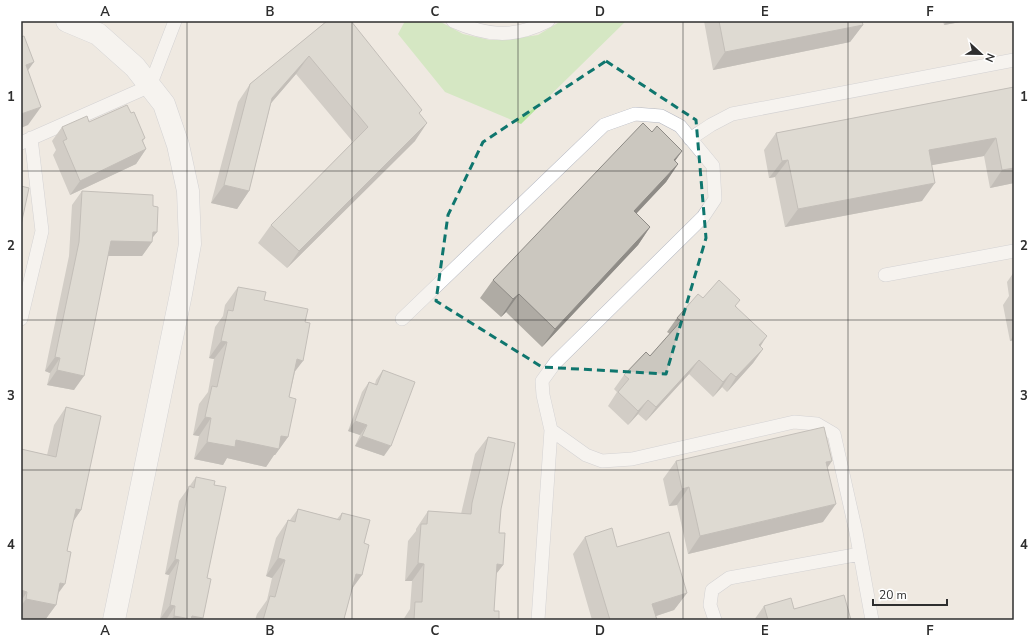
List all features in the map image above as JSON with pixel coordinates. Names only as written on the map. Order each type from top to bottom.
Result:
[{"type":"street","points":[[67,21],[98,34],[135,67],[164,104],[178,145],[188,191],[190,244],[114,620]]},
{"type":"lane","points":[[21,319],[42,232],[26,140],[150,86],[174,21]]},
{"type":"lane","points":[[452,21],[482,32],[497,34],[513,33],[534,28],[548,21]]},
{"type":"lane","points":[[690,139],[711,125],[732,114],[1014,60]]},
{"type":"lane","points":[[402,319],[604,125],[635,114],[661,116],[680,126],[713,166],[715,199],[703,217],[555,363],[542,381],[543,395],[551,430],[538,620]]},
{"type":"lane","points":[[885,275],[1014,251]]},
{"type":"lane","points":[[551,430],[586,454],[602,461],[632,459],[794,422],[817,424],[834,434],[860,554],[872,620]]},
{"type":"lane","points":[[715,620],[710,605],[712,590],[728,578],[860,554]]},
{"type":"highlighted area","points":[[606,61],[696,120],[706,238],[666,374],[542,367],[436,301],[448,215],[483,142]]},
{"type":"green space","points":[[405,21],[439,21],[463,34],[490,40],[503,40],[538,35],[561,21],[626,21],[521,124],[445,92],[398,34]]},
{"type":"building","points":[[327,21],[351,21],[422,110],[419,113],[427,123],[299,251],[271,225],[368,127],[309,56],[272,98],[249,191],[224,185],[250,84]]},
{"type":"building","points":[[719,21],[862,21],[863,25],[725,52]]},
{"type":"building","points":[[24,36],[34,62],[26,65],[41,107],[21,114],[21,37]]},
{"type":"building","points":[[1014,87],[1014,168],[1002,170],[996,138],[929,150],[935,183],[798,209],[788,160],[782,161],[776,133]]},
{"type":"building","points":[[127,105],[131,113],[134,112],[145,138],[142,140],[146,149],[80,181],[63,141],[67,139],[62,127],[87,116],[89,122]]},
{"type":"building","points":[[643,123],[652,132],[657,126],[682,151],[674,160],[678,164],[634,211],[650,227],[555,329],[519,294],[513,299],[493,280]]},
{"type":"building","points":[[21,186],[29,188],[21,225]]},
{"type":"building","points":[[82,191],[153,195],[153,206],[158,207],[157,232],[153,232],[152,242],[111,241],[84,376],[57,370],[60,358],[55,357],[79,242]]},
{"type":"building","points":[[719,280],[740,300],[735,306],[767,336],[759,345],[763,349],[736,377],[731,373],[723,382],[699,360],[656,407],[648,400],[638,411],[618,392],[629,379],[624,375],[646,352],[650,356],[681,321],[677,318],[698,294],[703,298]]},
{"type":"building","points":[[238,287],[266,292],[264,300],[308,309],[305,322],[310,323],[303,361],[297,359],[289,397],[296,399],[288,437],[281,436],[279,449],[236,440],[235,447],[207,442],[211,418],[205,417],[212,386],[217,387],[227,342],[221,341],[228,310],[233,311]]},
{"type":"building","points":[[383,370],[415,382],[391,446],[362,436],[367,425],[355,421],[369,382],[377,385]]},
{"type":"building","points":[[66,407],[101,416],[81,510],[76,509],[67,551],[71,552],[65,584],[60,583],[56,605],[26,599],[27,592],[21,590],[21,449],[56,457]]},
{"type":"building","points":[[824,427],[832,461],[826,462],[836,504],[700,536],[689,487],[682,489],[676,461]]},
{"type":"building","points":[[488,437],[515,443],[501,509],[499,533],[505,533],[503,565],[497,564],[494,611],[499,611],[499,620],[414,620],[415,602],[422,602],[424,564],[418,563],[421,524],[427,524],[428,511],[471,514],[472,503]]},
{"type":"building","points":[[196,477],[215,481],[214,485],[226,487],[207,578],[211,579],[203,618],[192,616],[191,619],[174,616],[175,606],[170,605],[179,560],[175,559],[189,486],[194,488]]},
{"type":"building","points":[[298,509],[340,520],[342,513],[370,520],[364,543],[369,545],[362,575],[356,574],[344,619],[349,620],[263,620],[270,596],[275,597],[285,560],[278,558],[288,520],[295,522]]},
{"type":"building","points":[[612,528],[617,547],[669,532],[687,593],[652,604],[657,620],[610,620],[585,537]]},
{"type":"building","points":[[844,595],[851,620],[768,620],[764,606],[791,598],[794,609]]}]
